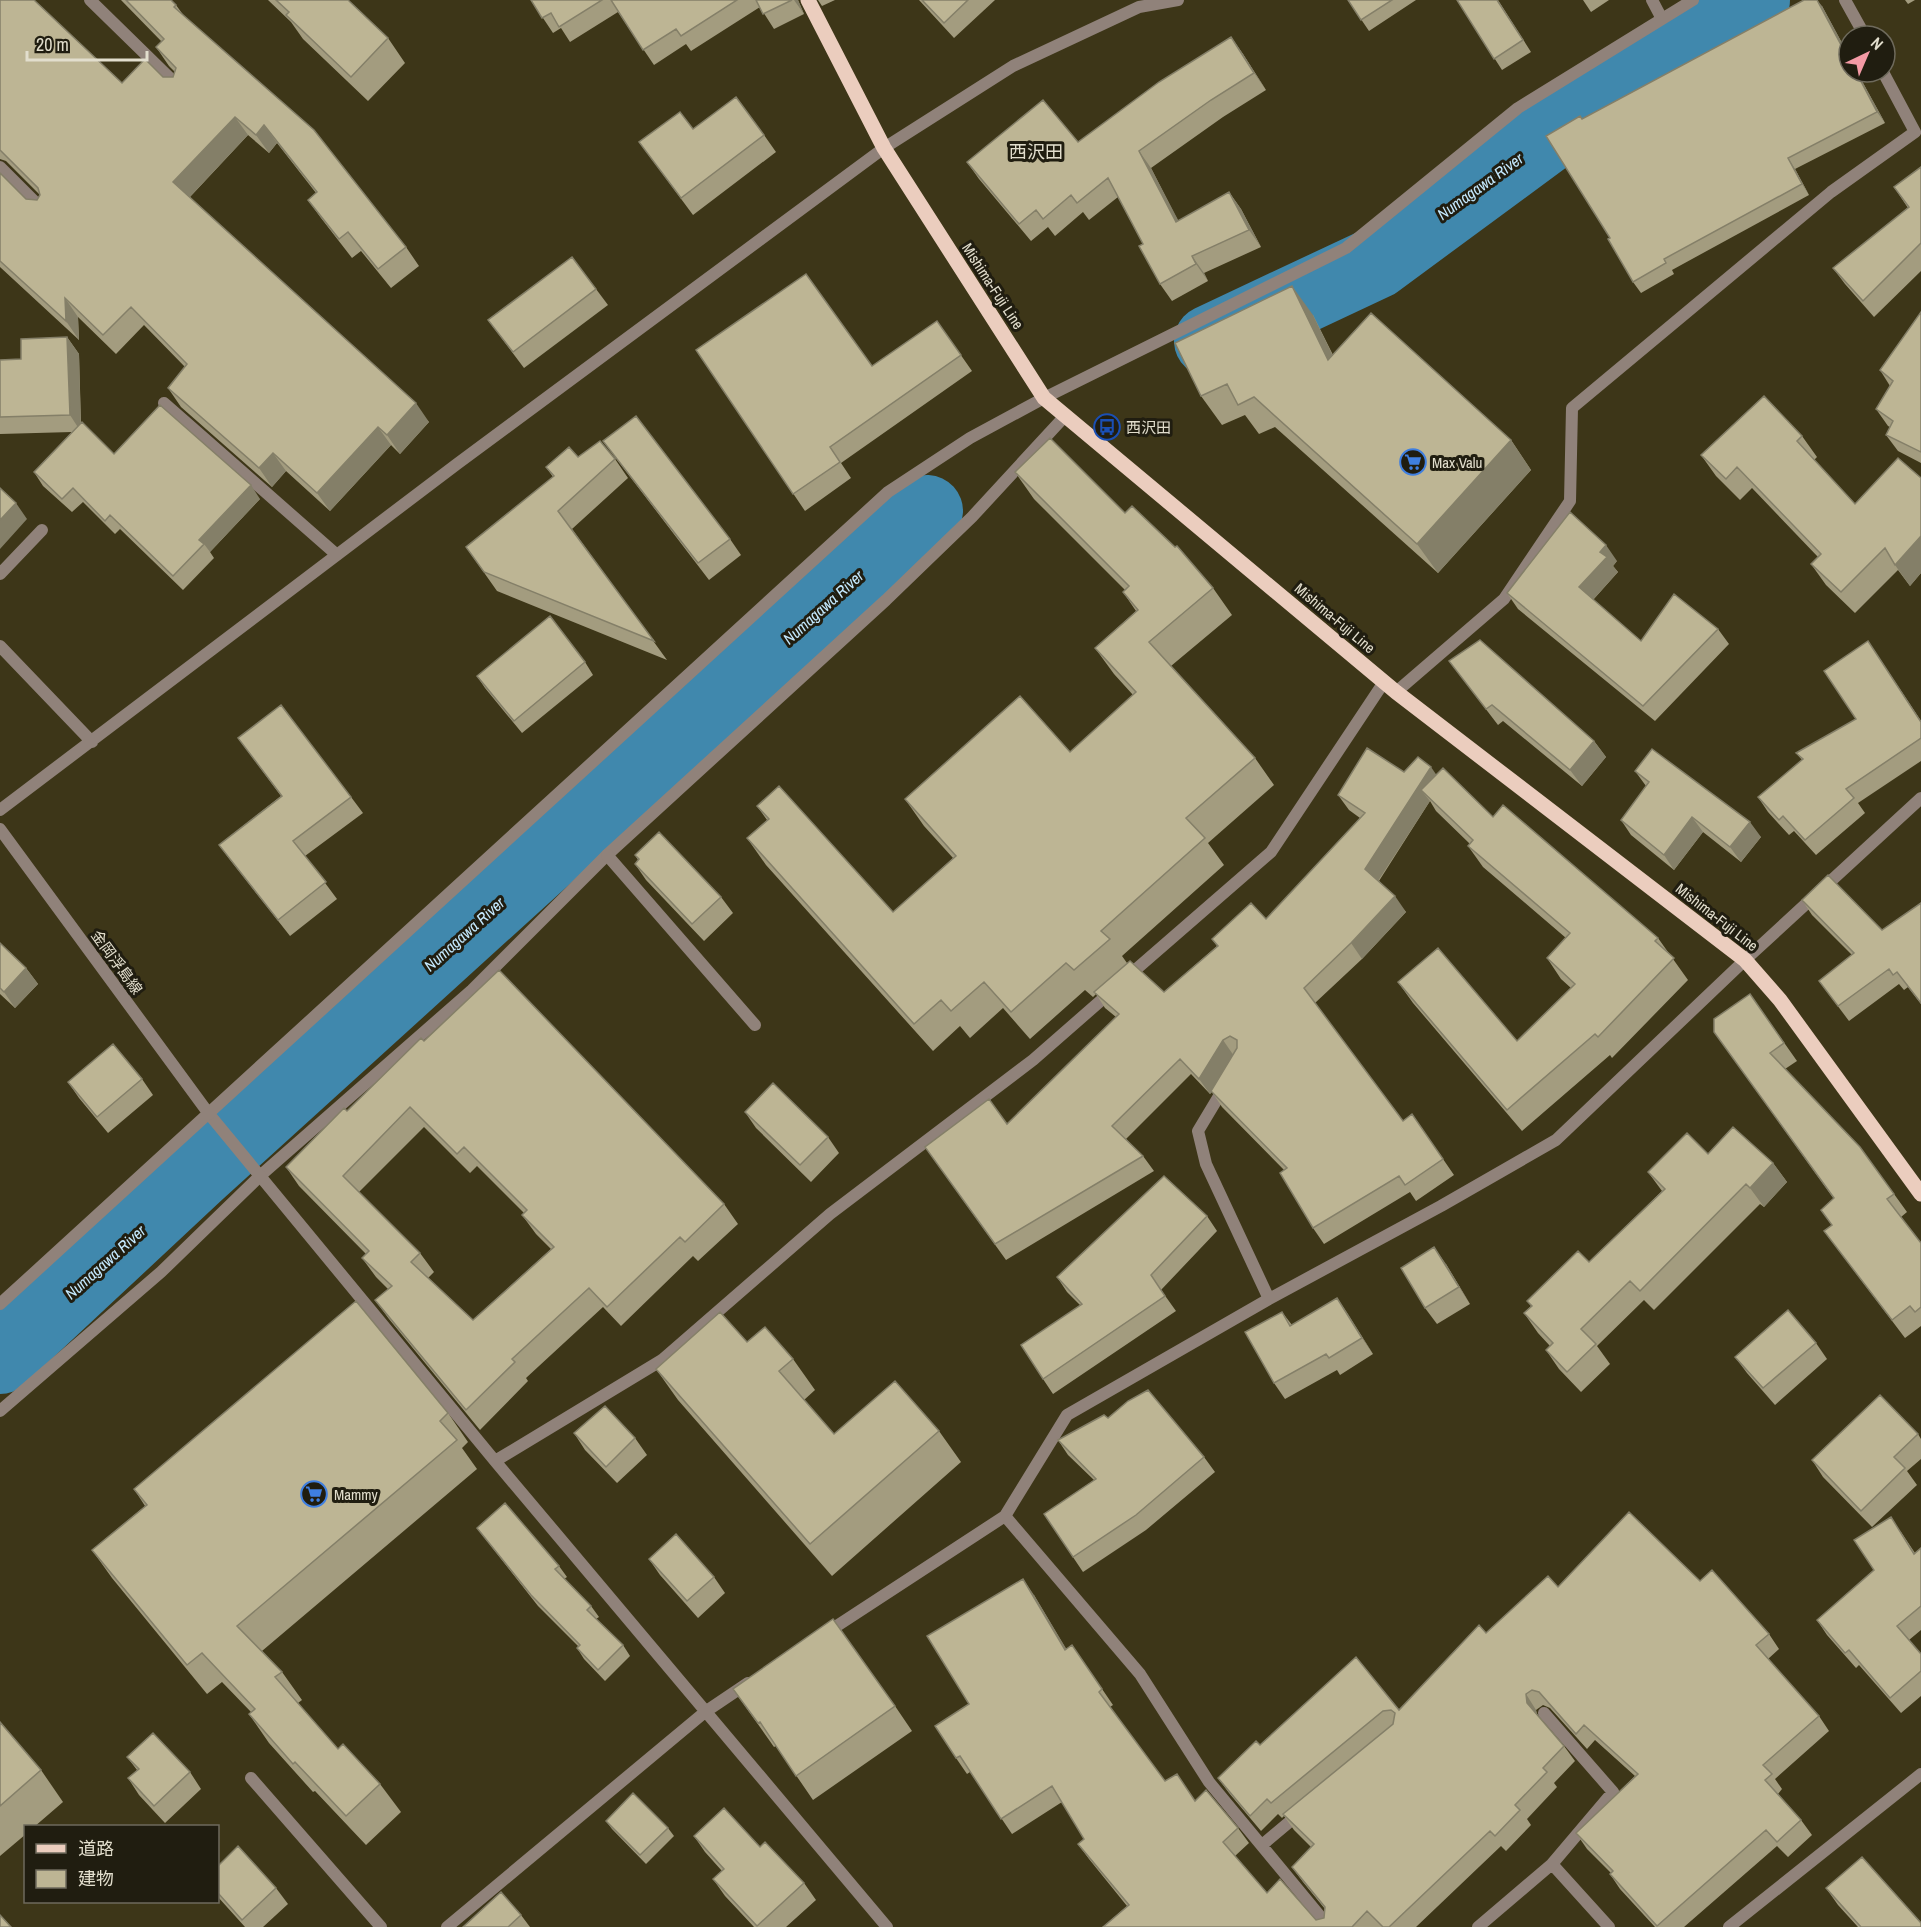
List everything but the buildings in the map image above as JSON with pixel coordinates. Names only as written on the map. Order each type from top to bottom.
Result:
[{"type":"main road","name":"Mishima-Fuji Line","points":[[808,0],[884,148],[1044,398],[1390,687],[1744,960],[1780,1000],[1921,1194]]},
{"type":"street","points":[[90,0],[181,89]]},
{"type":"street","points":[[0,810],[337,555],[884,148],[1013,66],[1139,7],[1178,0]]},
{"type":"street","points":[[1652,0],[1662,19]]},
{"type":"street","points":[[0,1304],[888,492],[970,438],[1044,398],[1346,248],[1518,108],[1693,0]]},
{"type":"street","points":[[1845,0],[1858,24]]},
{"type":"street","points":[[495,1461],[662,1360],[830,1214],[1033,1060],[1271,852],[1390,687],[1504,599],[1570,501],[1572,408],[1831,192],[1918,135],[1890,84]]},
{"type":"street","points":[[0,167],[45,213]]},
{"type":"street","points":[[164,403],[337,555]]},
{"type":"street","points":[[0,1411],[161,1272],[261,1175],[472,990],[607,855],[972,517],[1065,416]]},
{"type":"street","points":[[0,574],[42,530]]},
{"type":"street","points":[[0,646],[92,742]]},
{"type":"street","points":[[815,1640],[1005,1516],[1067,1415],[1269,1299],[1441,1206],[1556,1140],[1744,960],[1921,798]]},
{"type":"street","name":"金岡浮島線","points":[[0,829],[209,1114],[495,1461],[887,1927]]},
{"type":"street","points":[[607,855],[755,1025]]},
{"type":"street","points":[[1229,1080],[1198,1131],[1206,1164],[1269,1299]]},
{"type":"street","points":[[1005,1516],[1140,1674],[1209,1782],[1329,1927]]},
{"type":"street","points":[[447,1927],[705,1712],[755,1679]]},
{"type":"street","points":[[1478,1927],[1552,1864],[1613,1792],[1544,1713]]},
{"type":"street","points":[[1729,1927],[1921,1774]]},
{"type":"street","points":[[251,1778],[381,1927]]},
{"type":"street","points":[[1262,1845],[1307,1808]]},
{"type":"street","points":[[1552,1864],[1609,1927]]},
{"type":"waterway","name":"Numagawa River","points":[[1210,341],[1376,263],[1570,120],[1754,0]]},
{"type":"waterway","name":"Numagawa River","points":[[0,1358],[197,1174],[927,511]]},
{"type":"place","name":"西沢田","points":[[1107,427]]},
{"type":"place","name":"Max Valu","points":[[1413,462]]},
{"type":"place","name":"Mammy","points":[[314,1494]]},
{"type":"district","name":"西沢田","points":[[1036,151]]}]
